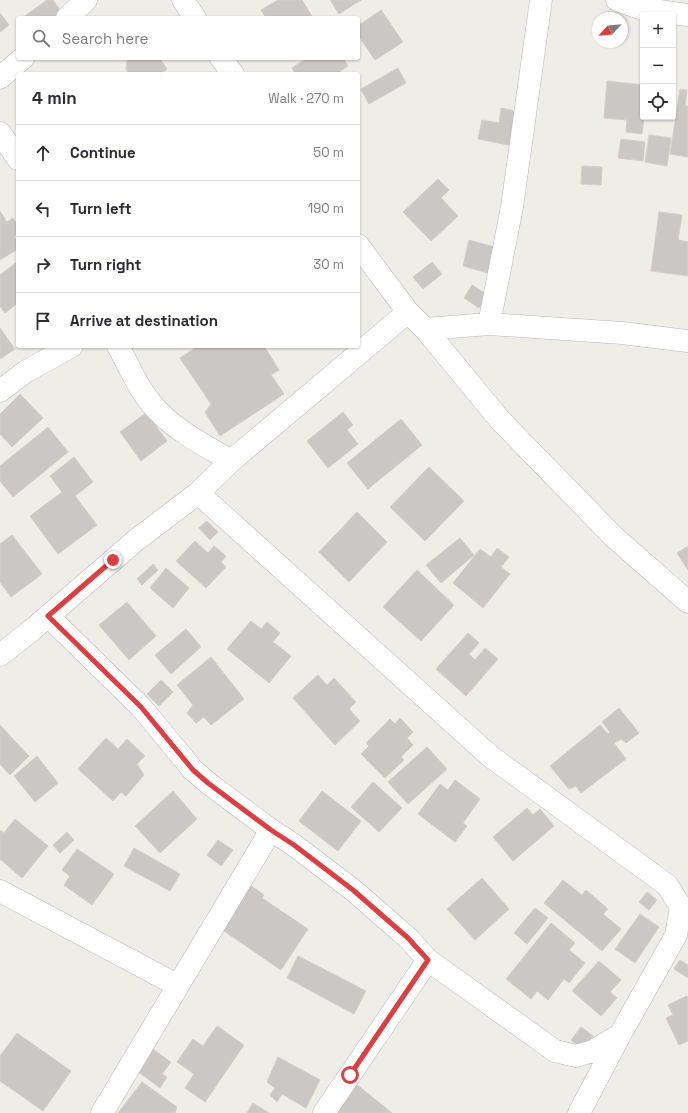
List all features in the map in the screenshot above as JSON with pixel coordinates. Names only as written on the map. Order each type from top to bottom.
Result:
[{"type":"street","points":[[69,16],[86,0]]},
{"type":"street","points":[[183,0],[194,16]]},
{"type":"street","points":[[489,324],[512,208],[541,0]]},
{"type":"street","points":[[617,0],[639,8],[688,15]]},
{"type":"street","points":[[0,78],[21,60]]},
{"type":"street","points":[[222,60],[232,72]]},
{"type":"street","points":[[0,133],[16,156]]},
{"type":"street","points":[[360,248],[408,312],[425,329],[500,420],[614,537],[688,602]]},
{"type":"street","points":[[0,655],[135,541],[198,493],[231,461],[408,312]]},
{"type":"street","points":[[425,329],[489,324],[622,333],[688,341]]},
{"type":"street","points":[[0,390],[25,372],[68,348]]},
{"type":"street","points":[[119,348],[141,389],[157,411],[176,426],[231,461]]},
{"type":"street","points":[[198,493],[490,756],[667,885],[681,907],[676,935],[620,1035],[579,1113]]},
{"type":"street","points":[[48,616],[141,707],[193,770],[208,783],[353,890],[408,938],[428,960],[555,1050],[576,1056],[593,1051],[620,1035]]},
{"type":"street","points":[[102,1113],[177,985],[271,830]]},
{"type":"street","points":[[0,891],[177,985]]},
{"type":"street","points":[[324,1113],[428,960]]},
{"type":"building","points":[[47,0],[53,0],[62,13],[58,16],[25,16]]},
{"type":"building","points":[[278,0],[302,0],[312,16],[265,16],[261,10]]},
{"type":"building","points":[[330,0],[361,0],[339,14]]},
{"type":"building","points":[[381,10],[403,42],[375,60],[360,38],[360,25]]},
{"type":"building","points":[[0,13],[9,25],[0,32]]},
{"type":"building","points":[[161,60],[167,69],[163,72],[128,72],[126,69],[127,61]]},
{"type":"building","points":[[304,60],[344,60],[348,66],[341,72],[295,72],[292,68]]},
{"type":"building","points":[[398,68],[406,83],[369,104],[361,89]]},
{"type":"building","points":[[607,81],[640,85],[640,120],[644,120],[642,134],[626,132],[627,120],[604,118]]},
{"type":"building","points":[[680,89],[687,90],[685,106],[688,106],[688,157],[670,154]]},
{"type":"building","points":[[501,108],[515,111],[509,145],[478,139],[482,120],[499,123]]},
{"type":"building","points":[[649,135],[671,138],[667,166],[645,162]]},
{"type":"building","points":[[621,139],[645,142],[643,161],[618,158]]},
{"type":"building","points":[[582,166],[602,167],[601,185],[581,184]]},
{"type":"building","points":[[438,179],[449,190],[441,198],[458,216],[431,241],[403,212]]},
{"type":"building","points":[[0,211],[7,222],[13,218],[16,223],[16,235],[14,236],[16,239],[16,250],[0,260]]},
{"type":"building","points":[[659,212],[682,215],[678,240],[688,242],[688,276],[651,271]]},
{"type":"building","points":[[469,240],[494,247],[488,273],[463,266]]},
{"type":"building","points":[[432,262],[442,274],[423,289],[413,277]]},
{"type":"building","points":[[16,263],[16,305],[5,313],[0,306],[0,275]]},
{"type":"building","points":[[472,285],[487,295],[479,308],[464,298]]},
{"type":"building","points":[[0,328],[15,349],[0,359]]},
{"type":"building","points":[[195,348],[265,348],[279,370],[271,375],[284,394],[220,436],[205,412],[211,404],[180,358]]},
{"type":"building","points":[[20,394],[43,418],[12,447],[0,434],[0,414]]},
{"type":"building","points":[[343,412],[353,425],[347,430],[358,444],[328,468],[307,441]]},
{"type":"building","points":[[146,413],[167,441],[141,461],[120,432]]},
{"type":"building","points":[[401,419],[422,445],[368,489],[347,463]]},
{"type":"building","points":[[48,427],[68,452],[13,497],[0,481],[0,466]]},
{"type":"building","points":[[74,457],[93,482],[75,496],[97,525],[58,554],[30,516],[62,492],[50,476]]},
{"type":"building","points":[[429,467],[464,501],[425,541],[390,507]]},
{"type":"building","points":[[357,512],[387,542],[349,582],[319,552]]},
{"type":"building","points":[[207,521],[218,532],[210,540],[199,528]]},
{"type":"building","points":[[12,535],[42,574],[11,597],[0,582],[0,544]]},
{"type":"building","points":[[460,538],[474,555],[441,583],[426,565]]},
{"type":"building","points":[[195,541],[208,553],[214,546],[226,556],[221,562],[226,567],[206,588],[176,561]]},
{"type":"building","points":[[688,546],[688,570],[677,553]]},
{"type":"building","points":[[497,548],[509,557],[501,567],[510,574],[483,608],[453,583],[480,549],[491,557]]},
{"type":"building","points":[[153,564],[158,570],[142,585],[137,579]]},
{"type":"building","points":[[166,568],[189,588],[173,608],[150,588]]},
{"type":"building","points":[[417,570],[454,605],[421,641],[383,607]]},
{"type":"building","points":[[127,602],[156,636],[129,660],[99,625]]},
{"type":"building","points":[[251,621],[261,629],[267,622],[280,633],[273,642],[291,656],[269,683],[227,649]]},
{"type":"building","points":[[186,629],[201,647],[171,674],[155,655]]},
{"type":"building","points":[[468,633],[479,643],[469,654],[475,660],[485,648],[498,659],[466,696],[436,669]]},
{"type":"building","points":[[211,657],[244,699],[211,725],[204,717],[196,723],[187,713],[193,705],[177,685]]},
{"type":"building","points":[[318,675],[327,685],[334,678],[356,702],[349,709],[360,721],[335,745],[293,698]]},
{"type":"building","points":[[161,680],[173,692],[159,706],[147,694]]},
{"type":"building","points":[[619,708],[639,733],[626,743],[621,739],[614,743],[626,759],[581,793],[576,786],[569,789],[550,766],[600,725],[608,734],[610,732],[602,722]]},
{"type":"building","points":[[400,718],[413,732],[407,738],[413,745],[401,757],[404,760],[385,778],[361,754],[369,746],[366,743],[390,719],[395,724]]},
{"type":"building","points":[[0,725],[29,756],[10,775],[0,764]]},
{"type":"building","points":[[106,738],[118,749],[127,739],[145,756],[137,764],[144,775],[126,796],[121,792],[113,801],[78,769]]},
{"type":"building","points":[[427,747],[447,769],[408,804],[388,782]]},
{"type":"building","points":[[37,756],[58,783],[35,802],[14,776]]},
{"type":"building","points":[[455,780],[480,799],[463,823],[467,826],[455,842],[418,814],[440,784],[448,790]]},
{"type":"building","points":[[373,782],[402,808],[379,832],[351,807]]},
{"type":"building","points":[[173,791],[197,819],[160,853],[135,826]]},
{"type":"building","points":[[322,791],[361,821],[338,851],[299,821]]},
{"type":"building","points":[[527,808],[533,815],[540,809],[554,826],[513,861],[493,837]]},
{"type":"building","points":[[15,819],[48,846],[22,878],[0,859],[0,830],[4,833]]},
{"type":"building","points":[[67,832],[74,840],[60,853],[53,845]]},
{"type":"building","points":[[218,840],[233,850],[221,866],[207,855]]},
{"type":"building","points":[[134,848],[180,874],[170,891],[124,866]]},
{"type":"building","points":[[77,849],[114,874],[92,905],[64,885],[70,876],[62,870]]},
{"type":"building","points":[[482,878],[509,909],[475,940],[447,909]]},
{"type":"building","points":[[563,880],[582,895],[586,890],[608,909],[603,914],[621,929],[602,951],[544,903]]},
{"type":"building","points":[[250,885],[264,895],[262,898],[308,929],[281,970],[221,929]]},
{"type":"building","points":[[647,892],[657,900],[649,910],[639,902]]},
{"type":"building","points":[[535,908],[548,918],[527,944],[514,933]]},
{"type":"building","points":[[640,914],[659,927],[635,963],[615,949]]},
{"type":"building","points":[[551,923],[575,943],[569,950],[585,963],[569,983],[564,979],[548,1000],[537,991],[531,999],[506,979]]},
{"type":"building","points":[[298,956],[366,991],[354,1014],[287,978]]},
{"type":"building","points":[[680,960],[688,965],[688,978],[674,969]]},
{"type":"building","points":[[599,961],[621,980],[610,992],[617,998],[601,1016],[572,991]]},
{"type":"building","points":[[687,996],[688,1041],[679,1045],[666,1018],[673,1015],[668,1005]]},
{"type":"building","points":[[217,1026],[244,1045],[205,1102],[185,1088],[194,1074],[177,1062],[193,1039],[203,1046]]},
{"type":"building","points":[[581,1027],[593,1036],[583,1050],[571,1040]]},
{"type":"building","points":[[17,1033],[71,1071],[43,1111],[0,1081],[0,1056]]},
{"type":"building","points":[[153,1049],[171,1062],[162,1074],[167,1077],[160,1088],[137,1071]]},
{"type":"building","points":[[278,1057],[320,1080],[306,1108],[282,1094],[277,1102],[270,1095],[275,1088],[267,1082]]},
{"type":"building","points":[[142,1082],[177,1107],[175,1113],[118,1113]]},
{"type":"building","points":[[355,1083],[392,1113],[336,1113]]},
{"type":"building","points":[[253,1103],[269,1113],[247,1113]]},
{"type":"route","points":[[113,560],[48,616],[141,707],[193,770],[208,783],[353,890],[408,938],[428,960],[350,1075]]}]
